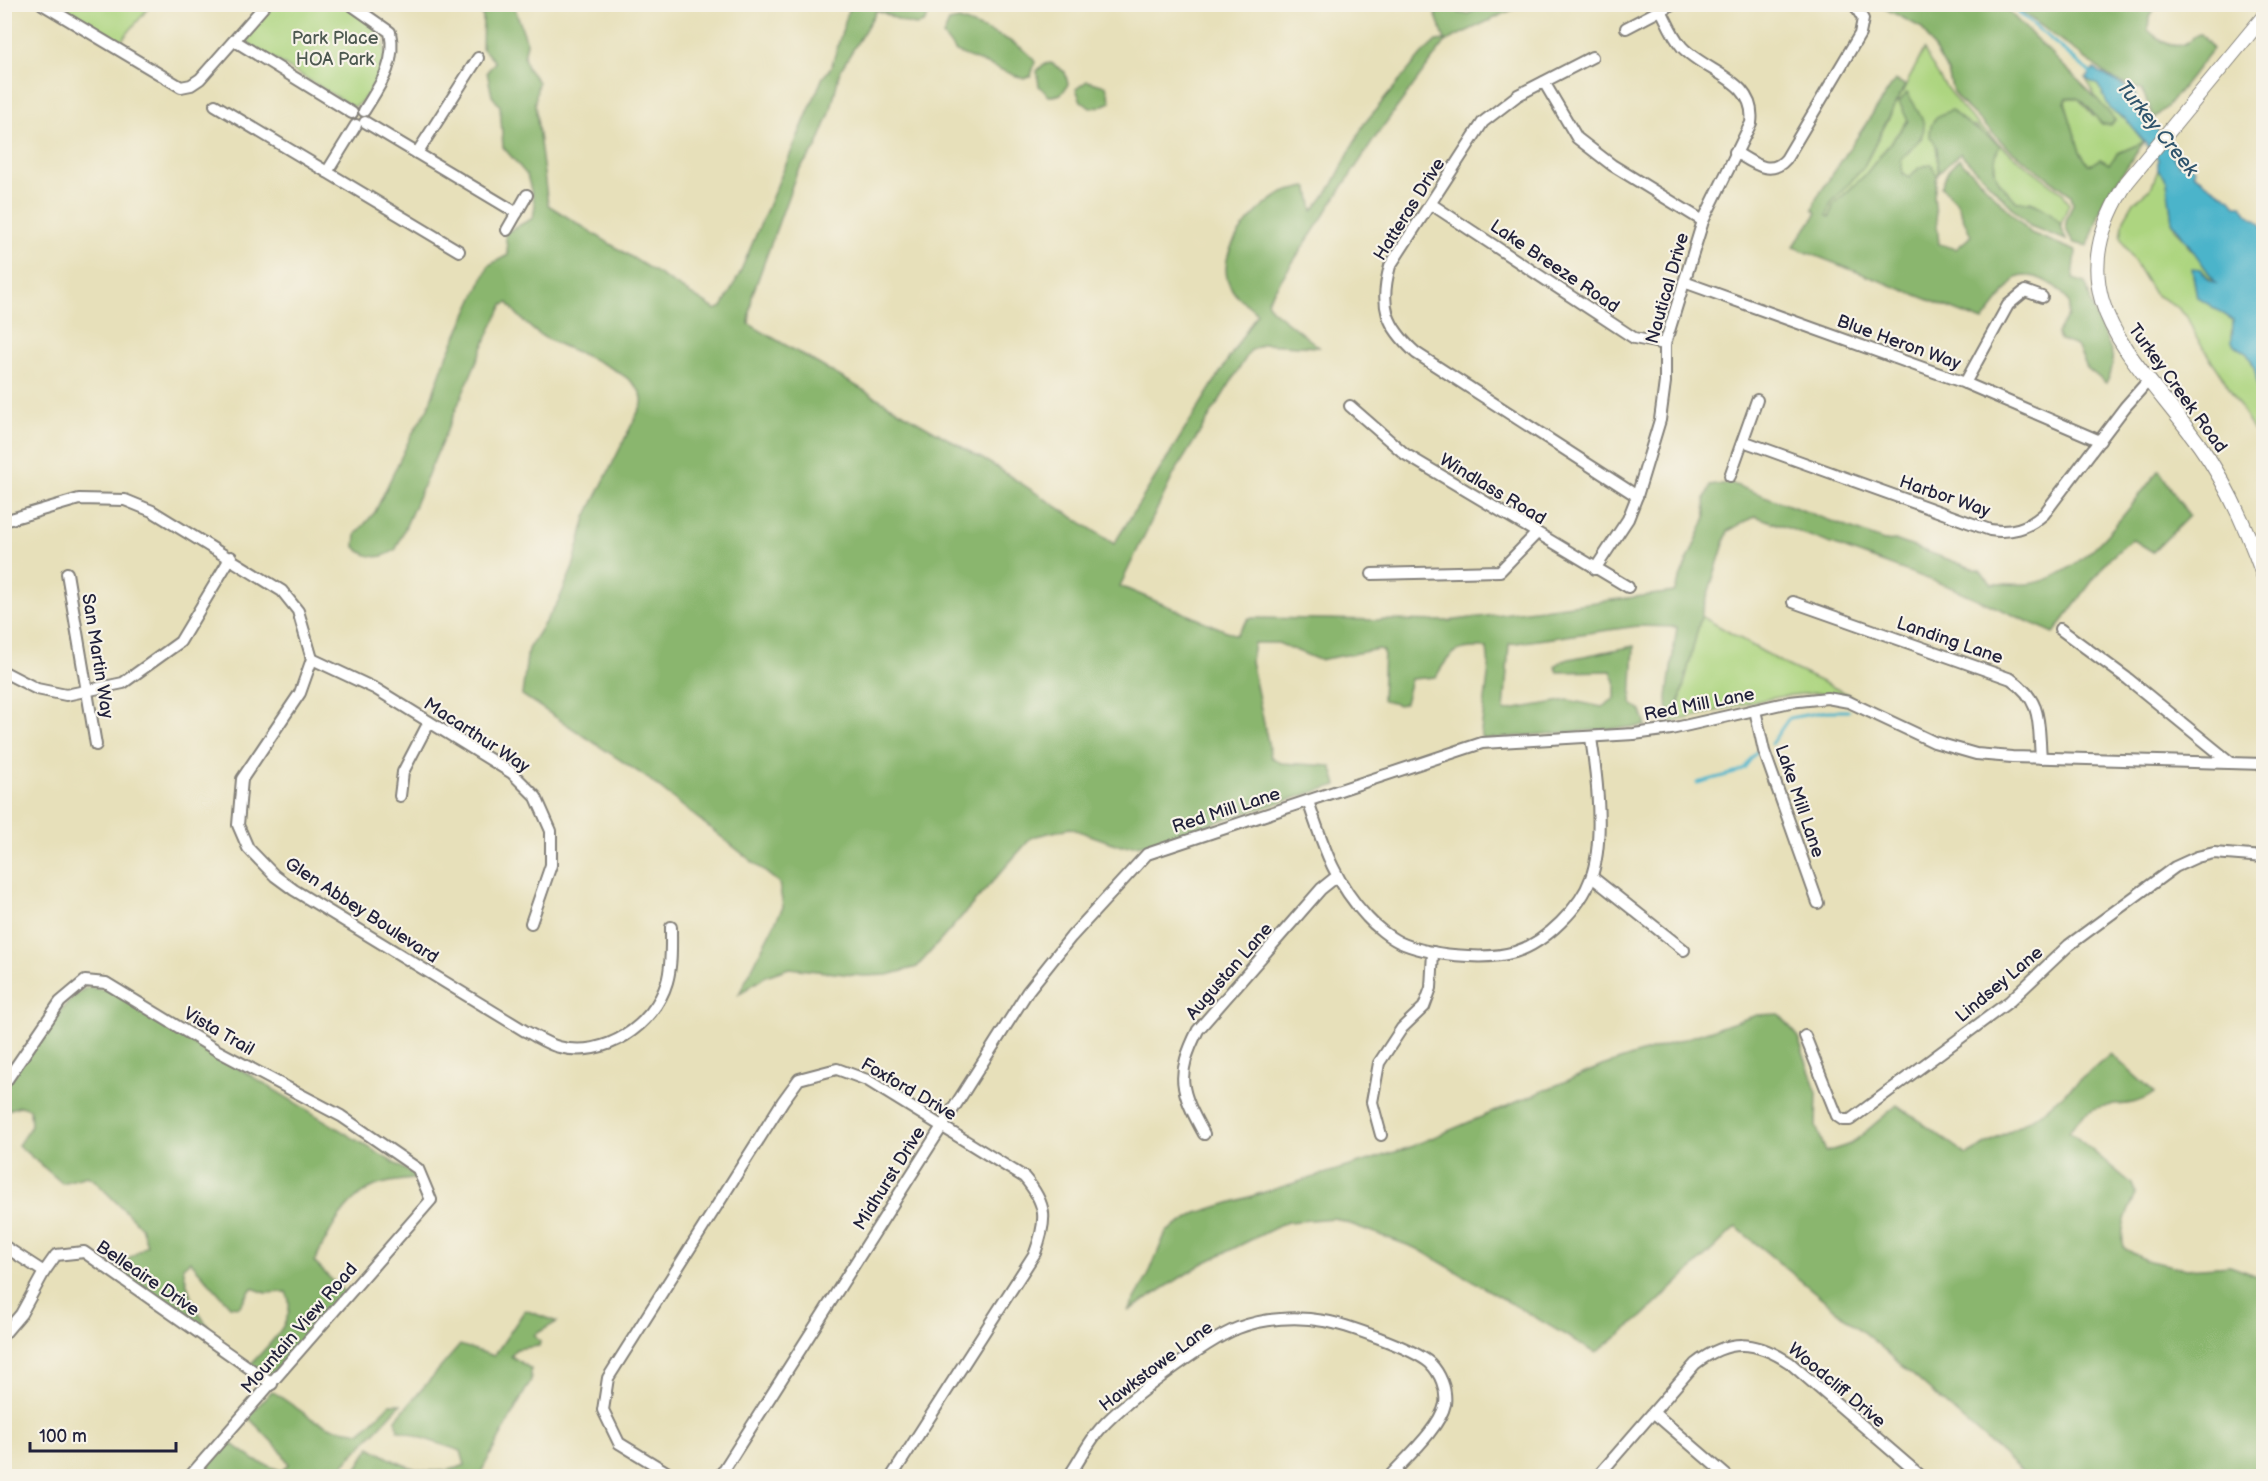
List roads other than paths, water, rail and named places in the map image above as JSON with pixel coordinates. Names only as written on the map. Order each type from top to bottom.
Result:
[{"type":"street","points":[[42,4],[182,87],[190,86],[200,79],[266,4]]},
{"type":"street","points":[[327,172],[362,119],[392,59],[393,46],[390,32],[350,4]]},
{"type":"street","points":[[1626,28],[1672,4]]},
{"type":"street","points":[[1735,152],[1769,169],[1777,167],[1786,159],[1860,34],[1863,20],[1854,4]]},
{"type":"street","name":"Nautical Drive","points":[[1595,569],[1628,519],[1637,496],[1660,420],[1665,382],[1665,344],[1703,221],[1751,123],[1752,109],[1745,92],[1683,48],[1661,10]]},
{"type":"street","name":"Turkey Creek Road","points":[[2264,15],[2178,119],[2110,208],[2097,251],[2100,300],[2110,324],[2148,381],[2194,439],[2220,479],[2237,510],[2264,578]]},
{"type":"street","points":[[235,41],[352,113],[358,110],[362,119],[517,213]]},
{"type":"street","name":"Hatteras Drive","points":[[1592,57],[1518,95],[1483,122],[1390,266],[1386,281],[1387,317],[1396,335],[1416,353],[1637,496]]},
{"type":"street","points":[[417,153],[478,58]]},
{"type":"street","points":[[1544,82],[1577,138],[1612,165],[1703,221]]},
{"type":"street","points":[[215,105],[459,251]]},
{"type":"street","points":[[507,230],[527,195]]},
{"type":"street","name":"Lake Breeze Road","points":[[1431,204],[1634,338],[1665,344]]},
{"type":"street","name":"Blue Heron Way","points":[[1684,282],[1965,383],[2100,441]]},
{"type":"street","points":[[1965,383],[2008,305],[2015,297],[2025,291],[2042,297]]},
{"type":"street","name":"Harbor Way","points":[[1743,441],[1990,530],[2005,531],[2029,526],[2044,514],[2148,381]]},
{"type":"street","points":[[1730,476],[1757,400]]},
{"type":"street","name":"Windlass Road","points":[[1350,406],[1405,454],[1628,587]]},
{"type":"street","points":[[4,521],[79,499],[124,500],[152,511],[275,585],[298,611],[312,659]]},
{"type":"street","points":[[1372,574],[1500,571],[1536,534]]},
{"type":"street","points":[[4,672],[37,689],[66,695],[123,682],[180,642],[231,557]]},
{"type":"street","name":"San Martin Way","points":[[67,573],[96,745]]},
{"type":"street","name":"Landing Lane","points":[[1792,602],[2011,679],[2027,690],[2037,705],[2041,758]]},
{"type":"street","points":[[2060,629],[2128,678],[2230,762]]},
{"type":"street","name":"Macarthur Way","points":[[312,659],[376,689],[513,773],[537,797],[551,831],[551,865],[531,923]]},
{"type":"street","name":"Glen Abbey Boulevard","points":[[312,659],[300,693],[242,779],[238,825],[248,848],[275,876],[525,1031],[557,1047],[571,1049],[610,1043],[633,1032],[654,1011],[667,982],[671,927]]},
{"type":"street","name":"Red Mill Lane","points":[[1147,854],[1482,743],[1591,738],[1671,729],[1810,698],[1849,702],[1934,742],[1966,751],[2003,757],[2230,762],[2264,765]]},
{"type":"street","name":"Lake Mill Lane","points":[[1755,710],[1764,752],[1818,903]]},
{"type":"street","points":[[400,796],[403,772],[429,722]]},
{"type":"street","points":[[1308,801],[1336,878],[1367,918],[1398,942],[1433,952],[1476,956],[1516,952],[1556,928],[1579,903],[1592,877],[1598,839],[1591,738]]},
{"type":"street","name":"Lindsey Lane","points":[[1805,1036],[1837,1116],[1843,1120],[1850,1120],[2010,1001],[2069,945],[2175,867],[2197,857],[2214,853],[2264,858]]},
{"type":"street","name":"Midhurst Drive","points":[[720,1476],[1028,991],[1071,937],[1147,854]]},
{"type":"street","points":[[1592,877],[1684,950]]},
{"type":"street","name":"Augustan Lane","points":[[1204,1134],[1188,1105],[1182,1078],[1186,1055],[1198,1030],[1321,889],[1336,878]]},
{"type":"street","points":[[1381,1135],[1372,1102],[1379,1064],[1402,1028],[1424,1007],[1431,988],[1433,952]]},
{"type":"street","name":"Vista Trail","points":[[4,1084],[60,1002],[85,981],[106,983],[218,1051],[341,1116],[418,1169],[431,1200]]},
{"type":"street","name":"Foxford Drive","points":[[673,1476],[619,1443],[603,1410],[609,1378],[799,1079],[837,1069],[867,1080],[1024,1177],[1036,1191],[1044,1216],[1042,1232],[1035,1253],[892,1476]]},
{"type":"street","name":"Mountain View Road","points":[[190,1476],[431,1200]]},
{"type":"street","points":[[4,1246],[44,1272],[21,1314],[4,1334]]},
{"type":"street","name":"Belleaire Drive","points":[[44,1272],[56,1255],[84,1252],[272,1384]]},
{"type":"street","name":"Hawkstowe Lane","points":[[1069,1476],[1096,1434],[1112,1417],[1213,1342],[1238,1328],[1265,1321],[1294,1319],[1325,1321],[1353,1329],[1410,1352],[1428,1362],[1439,1374],[1445,1396],[1440,1419],[1390,1476]]},
{"type":"street","name":"Woodcliff Drive","points":[[1598,1476],[1695,1364],[1712,1351],[1734,1345],[1770,1350],[1790,1364],[1921,1476]]},
{"type":"street","points":[[1654,1413],[1727,1476]]},
{"type":"water","points":[[2094,69],[2134,92],[2141,113],[2155,126],[2176,162],[2180,165],[2185,160],[2195,170],[2193,174],[2231,199],[2236,205],[2242,205],[2247,213],[2263,226],[2263,411],[2251,360],[2232,342],[2233,320],[2197,297],[2192,268],[2201,269],[2209,280],[2216,283],[2172,221],[2167,182],[2158,170],[2158,159],[2125,118],[2111,110],[2098,85],[2086,79]]},
{"type":"waterway","name":"Turkey Creek","points":[[2009,4],[2093,75]]},
{"type":"waterway","points":[[1771,744],[1789,718],[1828,711],[1848,711]]},
{"type":"waterway","points":[[1697,783],[1735,773],[1744,768],[1757,751]]},
{"type":"park label","name":"Park Place HOA Park","points":[[335,48]]}]
